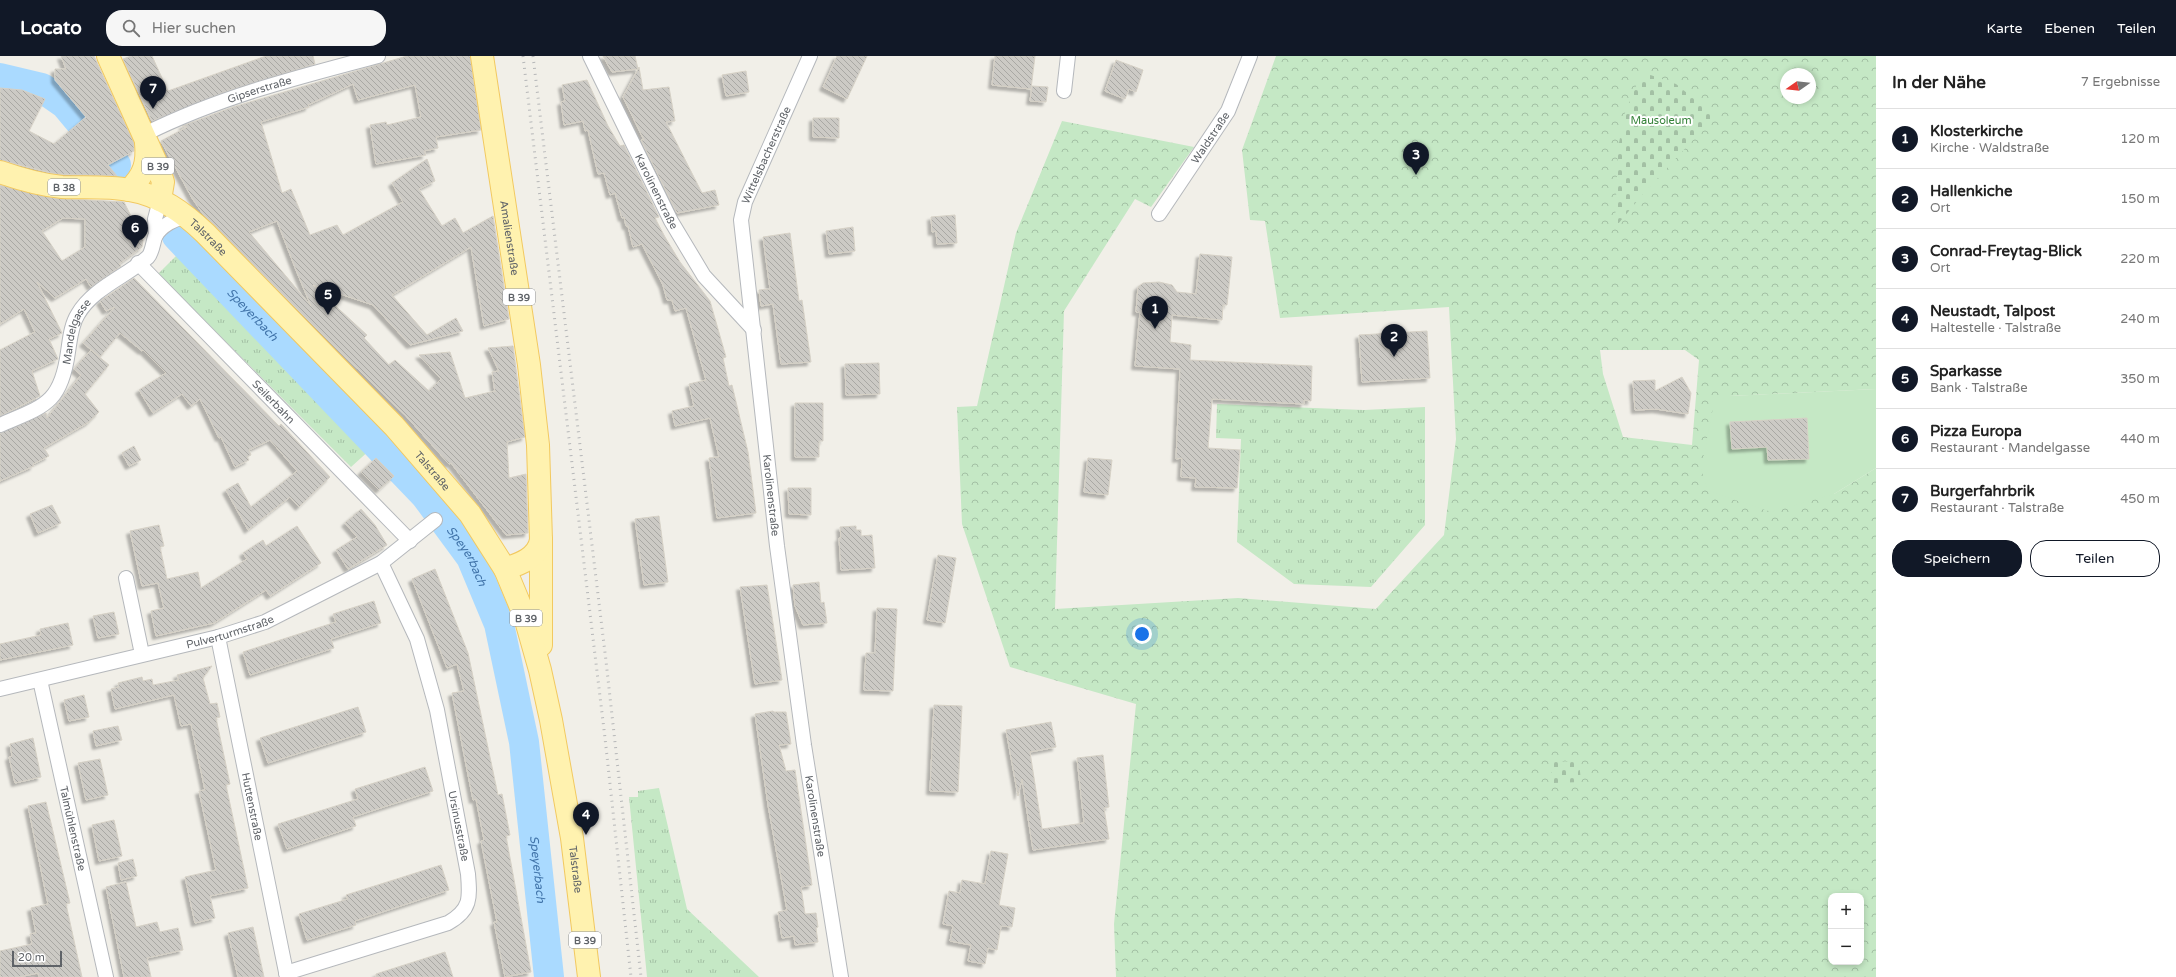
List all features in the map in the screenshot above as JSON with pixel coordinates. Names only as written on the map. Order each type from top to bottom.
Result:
[{"type":"main road","name":"B 39","points":[[108,56],[145,134],[163,182],[160,200]]},
{"type":"main road","name":"Amalienstraße","points":[[482,56],[530,372],[538,445],[541,540],[540,670]]},
{"type":"main road","points":[[129,190],[138,181],[146,167],[145,134]]},
{"type":"main road","name":"B 38","points":[[0,172],[21,179],[62,187],[129,190]]},
{"type":"main road","name":"Talstraße","points":[[129,190],[160,200],[187,216],[394,426],[470,514],[505,569],[519,599],[540,670],[570,824],[588,977]]},
{"type":"main road","points":[[505,569],[528,560],[540,546],[541,540]]},
{"type":"street","name":"Gipserstraße","points":[[145,134],[199,109],[331,62],[378,56]]},
{"type":"street","name":"Karolinenstraße","points":[[590,56],[672,221],[704,276],[754,330],[777,546],[804,745],[841,977]]},
{"type":"street","name":"Wittelsbacherstraße","points":[[754,330],[742,212],[745,202],[810,56]]},
{"type":"street","points":[[1064,91],[1068,56]]},
{"type":"street","name":"Waldstraße","points":[[1159,214],[1228,111],[1250,56]]},
{"type":"street","name":"Mandelgasse","points":[[0,425],[48,403],[60,386],[66,367],[73,323],[78,313],[95,296],[149,256],[156,236],[155,219],[160,200]]},
{"type":"street","name":"Mandelgasse","points":[[156,236],[174,220],[187,216]]},
{"type":"street","name":"Seilerbahn","points":[[138,263],[410,541]]},
{"type":"street","name":"Pulverturmstraße","points":[[0,689],[218,637],[265,622],[381,563],[436,520]]},
{"type":"street","name":"Ursinusstraße","points":[[287,975],[448,923],[459,917],[466,908],[470,897],[468,874],[437,710],[417,639],[381,563]]},
{"type":"street","points":[[126,578],[142,654]]},
{"type":"street","name":"Huttenstraße","points":[[218,637],[287,975]]},
{"type":"street","name":"Talmühlenstraße","points":[[40,680],[106,977]]},
{"type":"green space","points":[[1276,56],[1876,56],[1876,389],[1729,396],[1834,494],[1876,468],[1876,977],[1116,977],[1114,924],[1136,704],[1010,667],[962,524],[957,407],[977,406],[1016,233],[1062,121],[1194,147],[1151,207],[1135,199],[1064,311],[1055,609],[1238,598],[1376,609],[1444,535],[1456,439],[1449,307],[1280,318],[1265,221],[1250,220],[1242,150]],"holes":[[[1600,350],[1685,350],[1699,360],[1692,445],[1623,437],[1603,374]]]},
{"type":"green space","name":"Mausoleum","points":[[1642,72],[1676,84],[1715,116],[1643,194],[1618,224],[1615,224],[1618,148],[1625,113]]},
{"type":"green space","points":[[182,250],[372,448],[351,467],[158,274]]},
{"type":"green space","points":[[1876,389],[1876,468],[1834,494],[1771,512],[1708,491],[1701,469],[1713,408],[1729,396]]},
{"type":"green space","points":[[1217,404],[1364,410],[1425,407],[1425,525],[1371,587],[1294,584],[1237,542],[1241,439],[1216,438]]},
{"type":"green space","points":[[1579,761],[1581,782],[1553,783],[1551,762]]},
{"type":"green space","points":[[659,788],[687,909],[759,977],[647,977],[629,797],[638,797],[638,791]]},
{"type":"building","points":[[61,56],[94,56],[134,143],[134,151],[108,165],[117,176],[56,174],[0,160],[0,88],[22,90],[45,99],[29,131],[54,144],[86,117],[55,80],[55,69],[66,69]]},
{"type":"building","points":[[131,56],[152,56],[168,91],[266,56],[313,56],[315,64],[227,91],[152,121],[123,59]]},
{"type":"building","points":[[407,56],[470,56],[481,130],[436,137],[438,148],[424,151],[426,155],[376,164],[370,125],[386,122],[387,125],[421,117],[415,85],[358,100],[353,84],[308,105],[309,107],[261,122],[282,193],[291,189],[310,235],[337,225],[343,235],[403,202],[392,183],[427,159],[435,181],[419,189],[442,226],[455,218],[463,233],[493,216],[509,319],[484,326],[471,247],[392,295],[427,335],[456,318],[463,331],[410,345],[373,305],[313,285],[367,335],[364,338],[389,365],[395,360],[429,391],[441,379],[419,355],[450,352],[465,398],[495,391],[492,372],[499,371],[488,348],[513,346],[525,437],[507,442],[509,478],[526,474],[528,533],[506,535],[451,463],[449,464],[406,416],[203,214],[192,198],[161,141],[187,127],[182,126],[233,107]],"holes":[[[277,221],[311,306],[249,232]]]},
{"type":"building","points":[[603,56],[635,56],[638,69],[612,72]]},
{"type":"building","points":[[837,56],[867,56],[847,99],[823,87]]},
{"type":"building","points":[[995,56],[1035,56],[1031,89],[992,85]]},
{"type":"building","points":[[1116,60],[1143,70],[1136,92],[1129,89],[1125,99],[1105,91]]},
{"type":"building","points":[[639,67],[643,90],[669,87],[675,121],[666,122],[702,193],[715,190],[719,205],[677,213],[641,140],[644,140],[623,97]]},
{"type":"building","points":[[746,71],[749,92],[726,96],[722,75]]},
{"type":"building","points":[[587,80],[608,126],[620,146],[624,145],[659,217],[655,218],[665,237],[680,262],[710,301],[726,357],[723,358],[729,386],[732,385],[748,452],[756,513],[717,518],[709,458],[719,457],[710,418],[675,426],[672,411],[694,406],[689,384],[706,380],[686,308],[675,311],[672,300],[667,300],[663,285],[642,244],[633,247],[628,226],[626,226],[624,217],[622,218],[615,193],[610,195],[604,173],[598,174],[588,130],[585,131],[583,121],[564,125],[561,102],[565,101],[562,85]]},
{"type":"building","points":[[1032,86],[1048,87],[1046,102],[1030,101]]},
{"type":"building","points":[[813,118],[839,118],[839,138],[813,137]]},
{"type":"building","points":[[0,185],[53,198],[124,202],[143,240],[142,247],[119,264],[121,266],[91,287],[86,279],[55,298],[37,282],[62,333],[49,339],[58,359],[32,371],[40,396],[0,416],[0,350],[35,332],[24,309],[0,324]],"holes":[[[63,218],[85,219],[85,247],[62,261],[42,231]]]},
{"type":"building","points":[[955,215],[957,243],[937,244],[936,231],[932,232],[931,217]]},
{"type":"building","points":[[853,227],[855,251],[829,254],[826,231]]},
{"type":"building","points":[[790,233],[799,301],[802,300],[811,362],[781,364],[773,304],[761,306],[759,290],[770,289],[763,237]]},
{"type":"building","points":[[1200,254],[1232,257],[1227,305],[1223,305],[1222,320],[1172,315],[1170,342],[1191,345],[1190,360],[1312,366],[1311,401],[1304,400],[1304,404],[1212,399],[1208,448],[1240,450],[1237,488],[1195,487],[1196,478],[1181,477],[1182,458],[1176,459],[1180,369],[1135,366],[1140,312],[1136,312],[1138,287],[1143,283],[1159,282],[1172,285],[1177,292],[1196,294]]},
{"type":"building","points":[[134,278],[279,426],[281,424],[330,477],[299,507],[290,497],[248,530],[226,490],[238,483],[251,507],[297,471],[270,440],[249,450],[251,455],[247,457],[249,460],[235,467],[221,437],[219,438],[200,399],[191,406],[182,394],[153,413],[139,390],[166,373],[143,350],[142,351],[120,333],[100,357],[83,343],[115,307],[106,311],[100,301]]},
{"type":"building","points":[[1427,331],[1430,378],[1362,382],[1359,335]]},
{"type":"building","points":[[91,350],[109,365],[85,394],[99,412],[89,422],[44,448],[49,456],[33,464],[34,466],[0,481],[0,433],[46,413],[47,418],[81,375],[74,369]]},
{"type":"building","points":[[879,363],[880,394],[846,395],[845,364]]},
{"type":"building","points":[[1682,377],[1691,393],[1688,414],[1656,409],[1635,410],[1633,381],[1655,380],[1655,391]]},
{"type":"building","points":[[795,403],[823,403],[823,441],[819,441],[819,457],[795,457]]},
{"type":"building","points":[[1807,418],[1809,459],[1768,460],[1767,447],[1732,449],[1730,422]]},
{"type":"building","points":[[134,446],[141,460],[129,466],[122,453]]},
{"type":"building","points":[[376,458],[394,476],[379,490],[361,472]]},
{"type":"building","points":[[1088,458],[1112,460],[1108,495],[1084,492]]},
{"type":"building","points":[[788,488],[811,488],[811,515],[789,514]]},
{"type":"building","points":[[52,505],[61,523],[38,533],[30,514]]},
{"type":"building","points":[[361,509],[375,525],[387,545],[348,569],[336,550],[357,537],[345,523]]},
{"type":"building","points":[[659,516],[668,582],[644,585],[635,519]]},
{"type":"building","points":[[159,525],[164,546],[160,547],[167,579],[198,572],[201,588],[247,559],[243,553],[263,540],[266,546],[297,526],[321,563],[270,596],[266,590],[214,623],[156,636],[151,611],[164,608],[158,583],[142,586],[130,531]]},
{"type":"building","points":[[856,526],[856,530],[861,530],[861,536],[872,535],[875,568],[841,570],[839,538],[841,538],[840,527]]},
{"type":"building","points":[[938,555],[956,558],[945,623],[927,620]]},
{"type":"building","points":[[435,569],[468,653],[498,795],[502,794],[510,835],[506,836],[531,972],[505,977],[494,922],[497,922],[481,841],[484,840],[476,799],[473,800],[452,693],[464,691],[457,664],[447,668],[412,579]]},
{"type":"building","points":[[819,582],[821,603],[824,602],[827,623],[803,625],[795,606],[793,585]]},
{"type":"building","points":[[767,585],[782,680],[755,684],[740,587]]},
{"type":"building","points":[[374,601],[381,623],[331,639],[334,648],[250,675],[243,652],[336,622],[333,614]]},
{"type":"building","points":[[877,608],[897,609],[893,691],[864,690],[866,653],[875,653]]},
{"type":"building","points":[[114,612],[119,634],[98,638],[93,616]]},
{"type":"building","points":[[68,623],[73,645],[0,660],[0,644],[41,635],[40,629]]},
{"type":"building","points":[[212,666],[203,678],[210,704],[217,703],[220,717],[216,718],[230,784],[226,785],[248,888],[210,896],[215,918],[195,923],[185,877],[216,870],[199,791],[205,790],[191,724],[181,726],[174,695],[115,709],[111,689],[119,687],[118,683],[142,677],[143,681],[152,679],[153,685],[179,680],[177,675]]},
{"type":"building","points":[[84,695],[89,717],[69,721],[64,700]]},
{"type":"building","points":[[934,705],[962,706],[958,792],[930,791]]},
{"type":"building","points":[[358,707],[366,732],[268,763],[260,738]]},
{"type":"building","points":[[773,711],[786,712],[791,744],[779,745],[786,771],[795,770],[812,885],[801,887],[805,914],[816,913],[818,942],[795,945],[794,936],[782,938],[778,912],[787,910],[768,805],[755,714]]},
{"type":"building","points":[[1051,722],[1056,747],[1030,752],[1042,829],[1084,823],[1077,758],[1103,755],[1109,807],[1104,808],[1109,839],[1033,850],[1022,779],[1018,796],[1006,730]]},
{"type":"building","points":[[118,726],[122,740],[96,746],[93,731]]},
{"type":"building","points":[[33,738],[41,777],[15,783],[9,757],[12,756],[10,744]]},
{"type":"building","points":[[100,759],[108,795],[86,800],[78,763]]},
{"type":"building","points":[[425,767],[433,791],[353,817],[356,826],[287,849],[278,824],[358,799],[355,789]]},
{"type":"building","points":[[46,802],[70,903],[66,904],[82,977],[39,977],[38,973],[19,977],[0,977],[0,951],[32,944],[30,934],[36,933],[31,908],[48,904],[28,806]]},
{"type":"building","points":[[114,820],[122,856],[99,861],[92,825]]},
{"type":"building","points":[[991,851],[1008,854],[999,905],[1015,908],[1012,927],[1001,926],[997,950],[988,948],[985,964],[968,961],[971,945],[950,941],[953,926],[943,924],[949,891],[960,893],[962,880],[985,884]]},
{"type":"building","points":[[133,859],[137,876],[121,880],[118,863]]},
{"type":"building","points":[[441,865],[449,890],[355,921],[356,925],[307,940],[299,914],[348,899],[346,895]]},
{"type":"building","points":[[126,882],[136,927],[157,922],[160,932],[178,928],[183,950],[147,958],[151,977],[124,977],[106,887]]},
{"type":"building","points":[[253,927],[264,977],[238,977],[228,933]]},
{"type":"building","points":[[445,952],[453,977],[376,977],[376,974]]},
{"type":"waterway","name":"Speyerbach","points":[[0,78],[42,88],[65,104],[116,165]]},
{"type":"waterway","name":"Speyerbach","points":[[177,236],[426,496],[471,557],[499,624],[524,742],[549,977]]},
{"type":"railway","points":[[523,56],[605,738],[631,977]]},
{"type":"railway","points":[[533,56],[606,661],[641,977]]},
{"type":"place","name":"Burgerfahrbrik","points":[[153,109]]},
{"type":"place","name":"Conrad-Freytag-Blick","points":[[1416,175]]},
{"type":"place","name":"Pizza Europa","points":[[135,248]]},
{"type":"place","name":"Sparkasse","points":[[328,315]]},
{"type":"place","name":"Klosterkirche","points":[[1155,329]]},
{"type":"place","name":"Hallenkiche","points":[[1394,357]]},
{"type":"place","name":"Neustadt, Talpost","points":[[586,835]]}]
